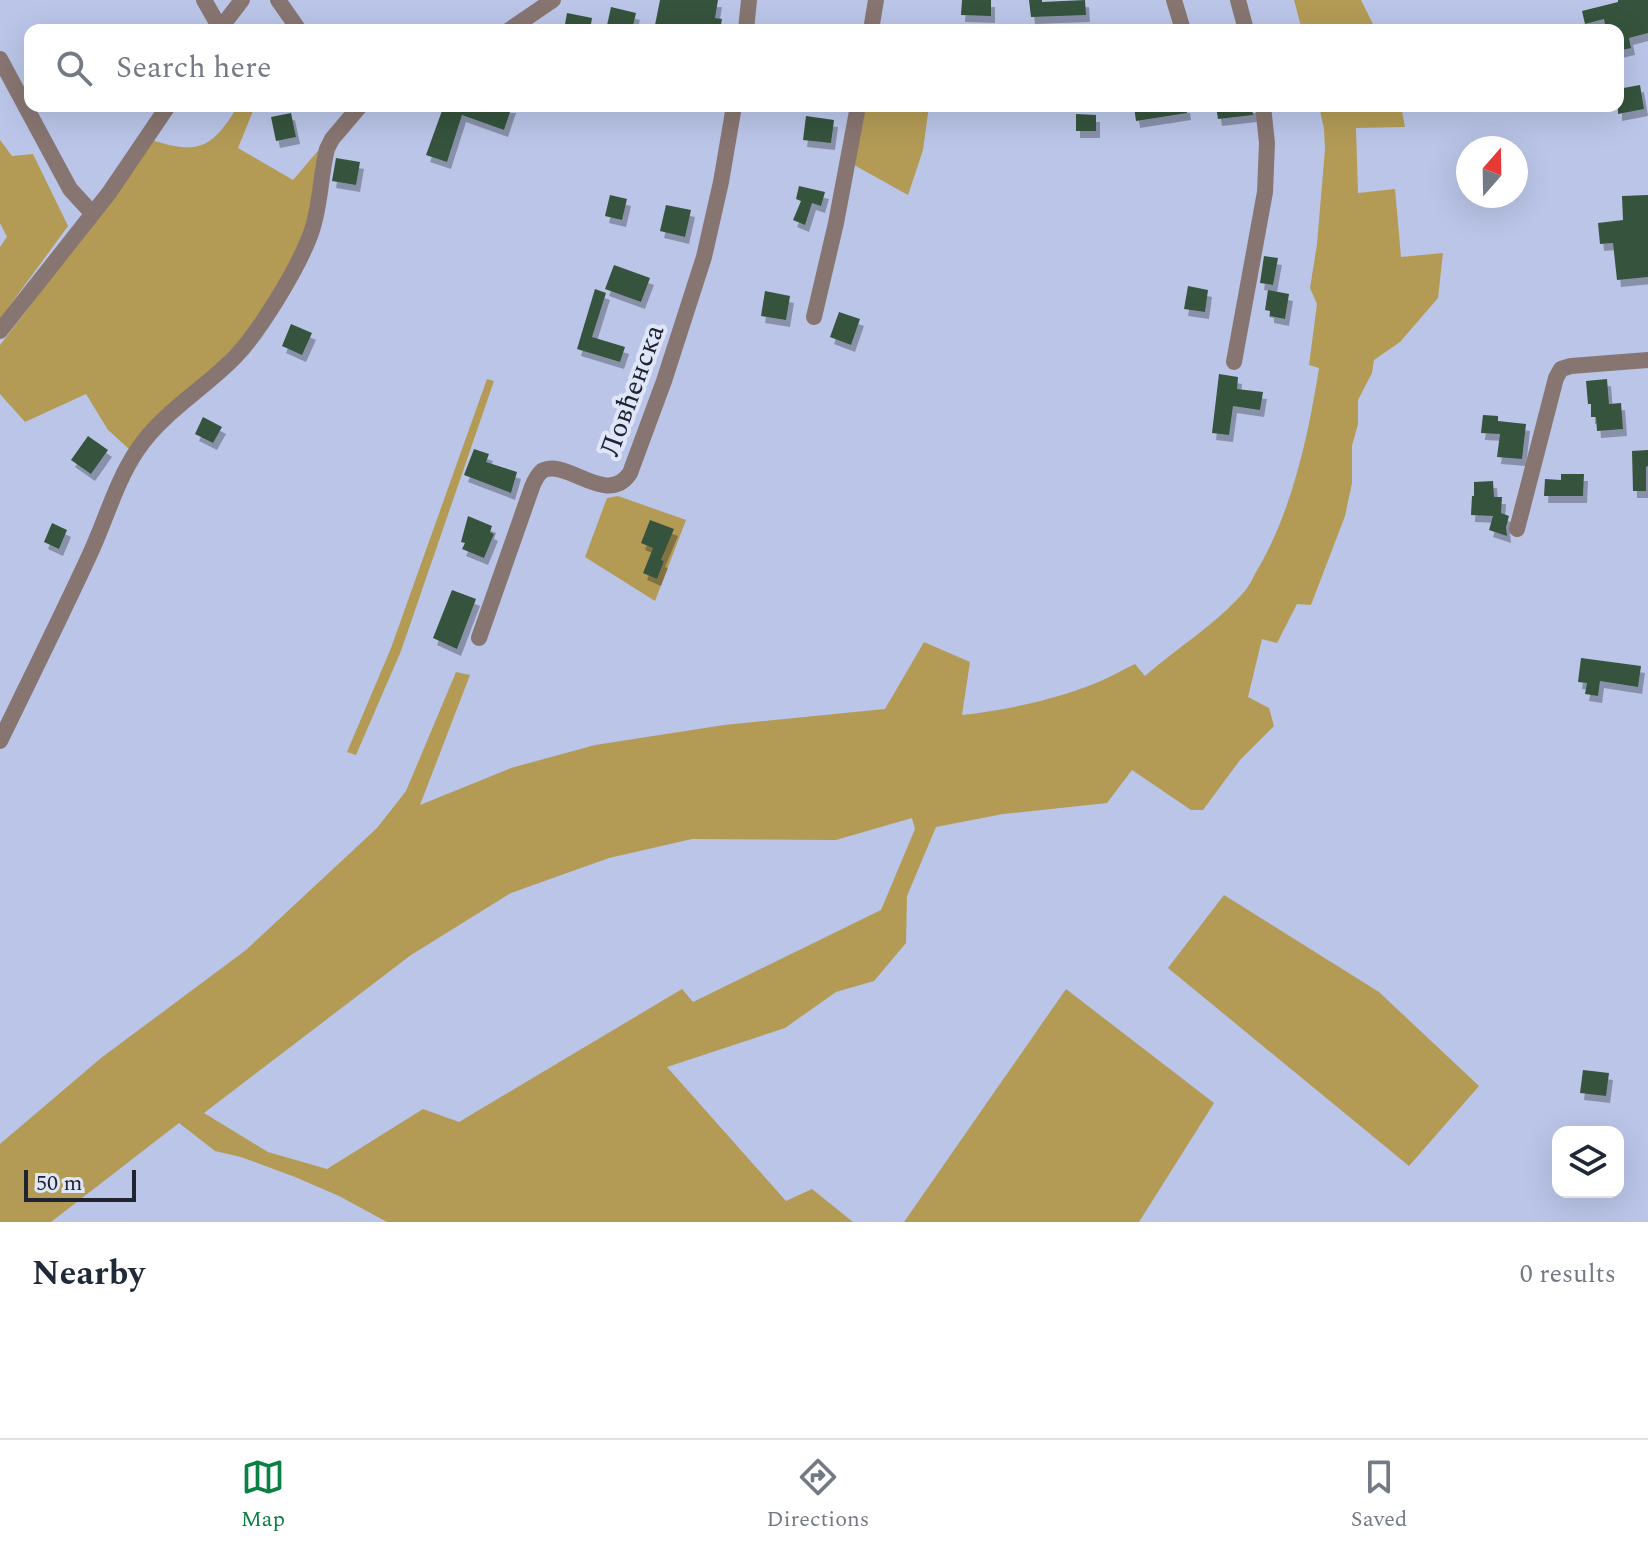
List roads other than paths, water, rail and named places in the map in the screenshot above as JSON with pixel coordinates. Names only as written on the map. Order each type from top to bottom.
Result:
[{"type":"street","points":[[204,0],[218,24]]},
{"type":"street","points":[[223,24],[242,0]]},
{"type":"street","points":[[278,0],[295,24]]},
{"type":"street","points":[[518,24],[553,0]]},
{"type":"street","points":[[747,24],[749,0]]},
{"type":"street","points":[[872,24],[876,0]]},
{"type":"street","points":[[1174,0],[1181,24]]},
{"type":"street","points":[[1238,0],[1244,24]]},
{"type":"street","points":[[0,59],[24,104]]},
{"type":"street","points":[[29,112],[70,189],[92,213]]},
{"type":"street","points":[[0,331],[109,193],[164,112]]},
{"type":"street","points":[[0,741],[89,557],[127,468],[149,434],[244,347],[296,265],[312,232],[327,149],[355,112]]},
{"type":"street","name":"Ловћенска","points":[[479,638],[538,475],[546,470],[557,470],[597,483],[614,484],[626,478],[634,463],[704,257],[733,112]]},
{"type":"street","points":[[814,317],[857,112]]},
{"type":"street","points":[[1234,362],[1265,192],[1267,143],[1264,112]]},
{"type":"street","points":[[1517,529],[1556,378],[1561,369],[1648,360]]}]
